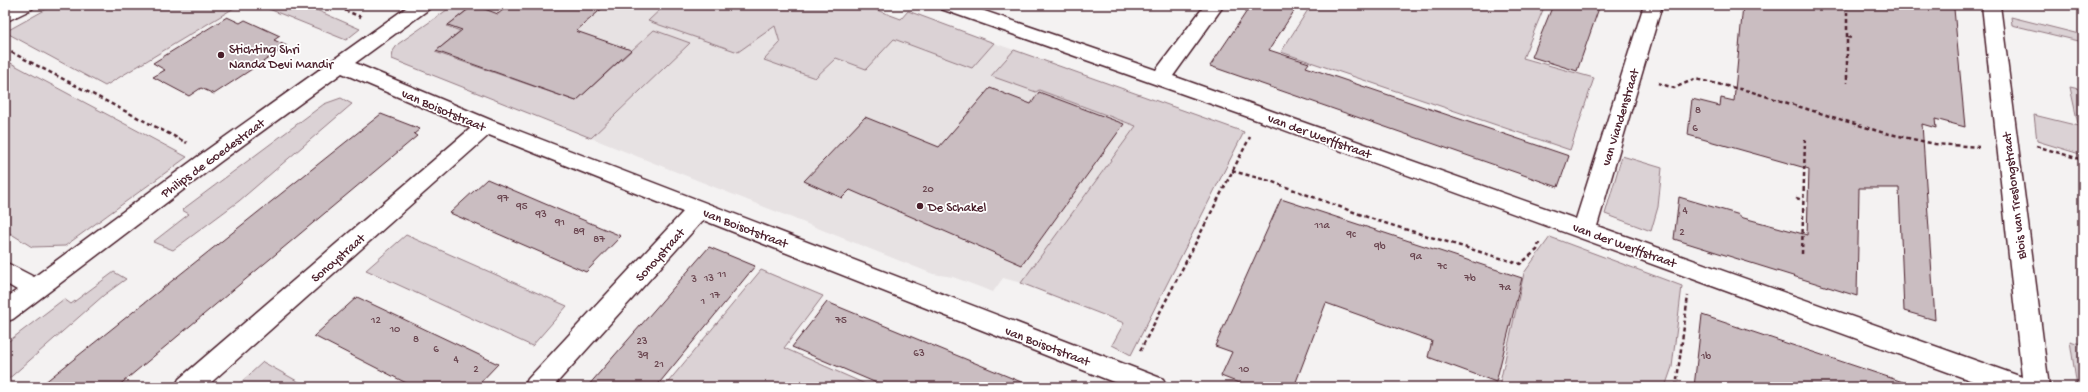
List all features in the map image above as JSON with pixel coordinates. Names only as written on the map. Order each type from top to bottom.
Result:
[{"type":"street","points":[[5,16],[25,5]]},
{"type":"street","name":"Philips de Goedestraat","points":[[5,312],[212,157],[422,5]]},
{"type":"street","points":[[1160,80],[1215,5]]},
{"type":"street","name":"van Viandenstraat","points":[[1584,230],[1653,5]]},
{"type":"street","name":"Blois van Treslongstraat","points":[[1990,5],[2036,387]]},
{"type":"street","name":"van der Werffstraat","points":[[952,6],[1547,216],[2019,387]]},
{"type":"street","name":"van Boisotstraat","points":[[339,64],[486,126],[699,209],[1124,382],[1154,387]]},
{"type":"street","name":"Sonoystraat","points":[[188,387],[486,126]]},
{"type":"street","name":"Sonoystraat","points":[[537,387],[699,209]]},
{"type":"street","points":[[5,271],[34,290]]},
{"type":"path","points":[[1847,5],[1847,84]]},
{"type":"path","points":[[1847,36],[1852,38]]},
{"type":"path","points":[[5,49],[212,157]]},
{"type":"path","points":[[1632,75],[1674,88],[1695,79],[1749,91],[1880,132],[1935,144],[1983,148],[2006,146],[2083,160]]},
{"type":"path","points":[[1124,382],[1261,114]]},
{"type":"path","points":[[1802,254],[1805,139]]},
{"type":"path","points":[[1232,171],[1270,182],[1378,221],[1520,264],[1537,250],[1547,216]]},
{"type":"path","points":[[1796,198],[1803,200]]},
{"type":"path","name":"van der Werffstraat","points":[[1676,387],[1692,268]]},
{"type":"shaded area","points":[[54,5],[239,5],[105,86],[5,32]]},
{"type":"shaded area","points":[[259,5],[305,5],[360,29],[346,40]]},
{"type":"shaded area","points":[[454,5],[473,5],[447,26],[460,31],[435,52],[576,101],[654,30],[690,43],[591,138],[392,59],[393,51],[398,44]]},
{"type":"shaded area","name":"De Schakel","points":[[473,5],[665,5],[648,21],[738,52],[775,26],[780,43],[764,60],[815,78],[836,58],[866,69],[894,39],[972,68],[994,43],[1014,50],[992,76],[1038,90],[1136,126],[1021,283],[1003,278],[993,292],[953,277],[933,274],[591,138],[690,43],[654,30],[576,101],[434,51],[460,31],[447,26]]},
{"type":"shaded area","points":[[665,5],[863,5],[901,19],[908,11],[994,43],[972,68],[894,39],[866,69],[836,58],[815,78],[764,60],[780,43],[775,26],[738,52],[648,21]]},
{"type":"shaded area","points":[[1311,5],[1545,5],[1523,58],[1594,78],[1570,150],[1281,52]]},
{"type":"shaded area","points":[[2011,17],[2083,35],[2083,42],[2012,25]]},
{"type":"shaded area","points":[[1014,50],[1244,132],[1131,355],[1112,345],[1124,323],[1021,283],[1136,126],[1039,90],[1036,92],[991,76]]},
{"type":"shaded area","points":[[5,60],[187,157],[65,246],[32,247],[5,230]]},
{"type":"shaded area","points":[[2070,87],[2083,90],[2083,125],[2078,124]]},
{"type":"shaded area","points":[[341,98],[352,104],[239,201],[173,250],[153,242],[189,214],[182,210],[324,104]]},
{"type":"shaded area","points":[[2034,115],[2083,127],[2083,155],[2037,141]]},
{"type":"shaded area","points":[[1622,156],[1662,168],[1658,207],[1651,231],[1605,214]]},
{"type":"shaded area","points":[[406,235],[567,306],[532,346],[366,270]]},
{"type":"shaded area","points":[[1550,237],[1682,286],[1672,367],[1665,387],[1499,387],[1524,273]]},
{"type":"shaded area","points":[[761,270],[823,296],[784,348],[872,387],[664,387]]},
{"type":"shaded area","points":[[114,272],[126,279],[104,295],[5,382],[5,344],[64,299],[71,304]]},
{"type":"shaded area","points":[[2070,341],[2080,344],[2083,359],[2083,387],[2077,387]]},
{"type":"shaded area","points":[[263,362],[308,387],[236,387]]},
{"type":"building","points":[[474,5],[498,14],[509,5],[606,5],[576,31],[631,50],[576,101],[436,51],[462,30],[448,25]]},
{"type":"building","points":[[1251,5],[1298,5],[1269,50],[1309,63],[1306,67],[1569,156],[1558,187],[1210,66]]},
{"type":"building","points":[[1553,5],[1600,5],[1577,71],[1532,57]]},
{"type":"building","points":[[1743,5],[1938,5],[1954,9],[1965,127],[1935,119],[1936,128],[1922,124],[1935,320],[1904,311],[1899,188],[1859,188],[1857,296],[1674,239],[1679,197],[1740,215],[1740,217],[1807,235],[1809,169],[1688,135],[1692,99],[1720,106],[1721,98],[1734,101]]},
{"type":"building","name":"Stichting Shri Nanda Devi Mandir","points":[[227,17],[240,23],[245,20],[280,36],[274,40],[287,46],[214,94],[201,88],[189,96],[153,77],[165,70],[153,63]]},
{"type":"building","points":[[990,88],[1031,104],[1039,92],[1124,124],[1022,265],[850,190],[842,198],[804,181],[865,117],[939,147]]},
{"type":"building","points":[[381,114],[420,129],[414,134],[417,136],[117,387],[39,387]]},
{"type":"building","points":[[487,179],[621,236],[586,272],[450,213]]},
{"type":"building","points":[[1281,199],[1522,278],[1496,382],[1428,357],[1432,341],[1326,303],[1294,387],[1249,387],[1221,376],[1232,352],[1215,346]]},
{"type":"building","points":[[709,247],[755,266],[656,387],[587,387]]},
{"type":"building","points":[[357,297],[498,364],[476,387],[414,387],[314,336]]},
{"type":"building","points":[[827,302],[1031,387],[886,387],[792,347]]},
{"type":"building","points":[[1702,315],[1903,382],[1902,387],[1694,387]]},
{"type":"place","name":"Stichting Shri Nanda Devi Mandir","points":[[221,55]]},
{"type":"place","name":"De Schakel","points":[[920,206]]}]
